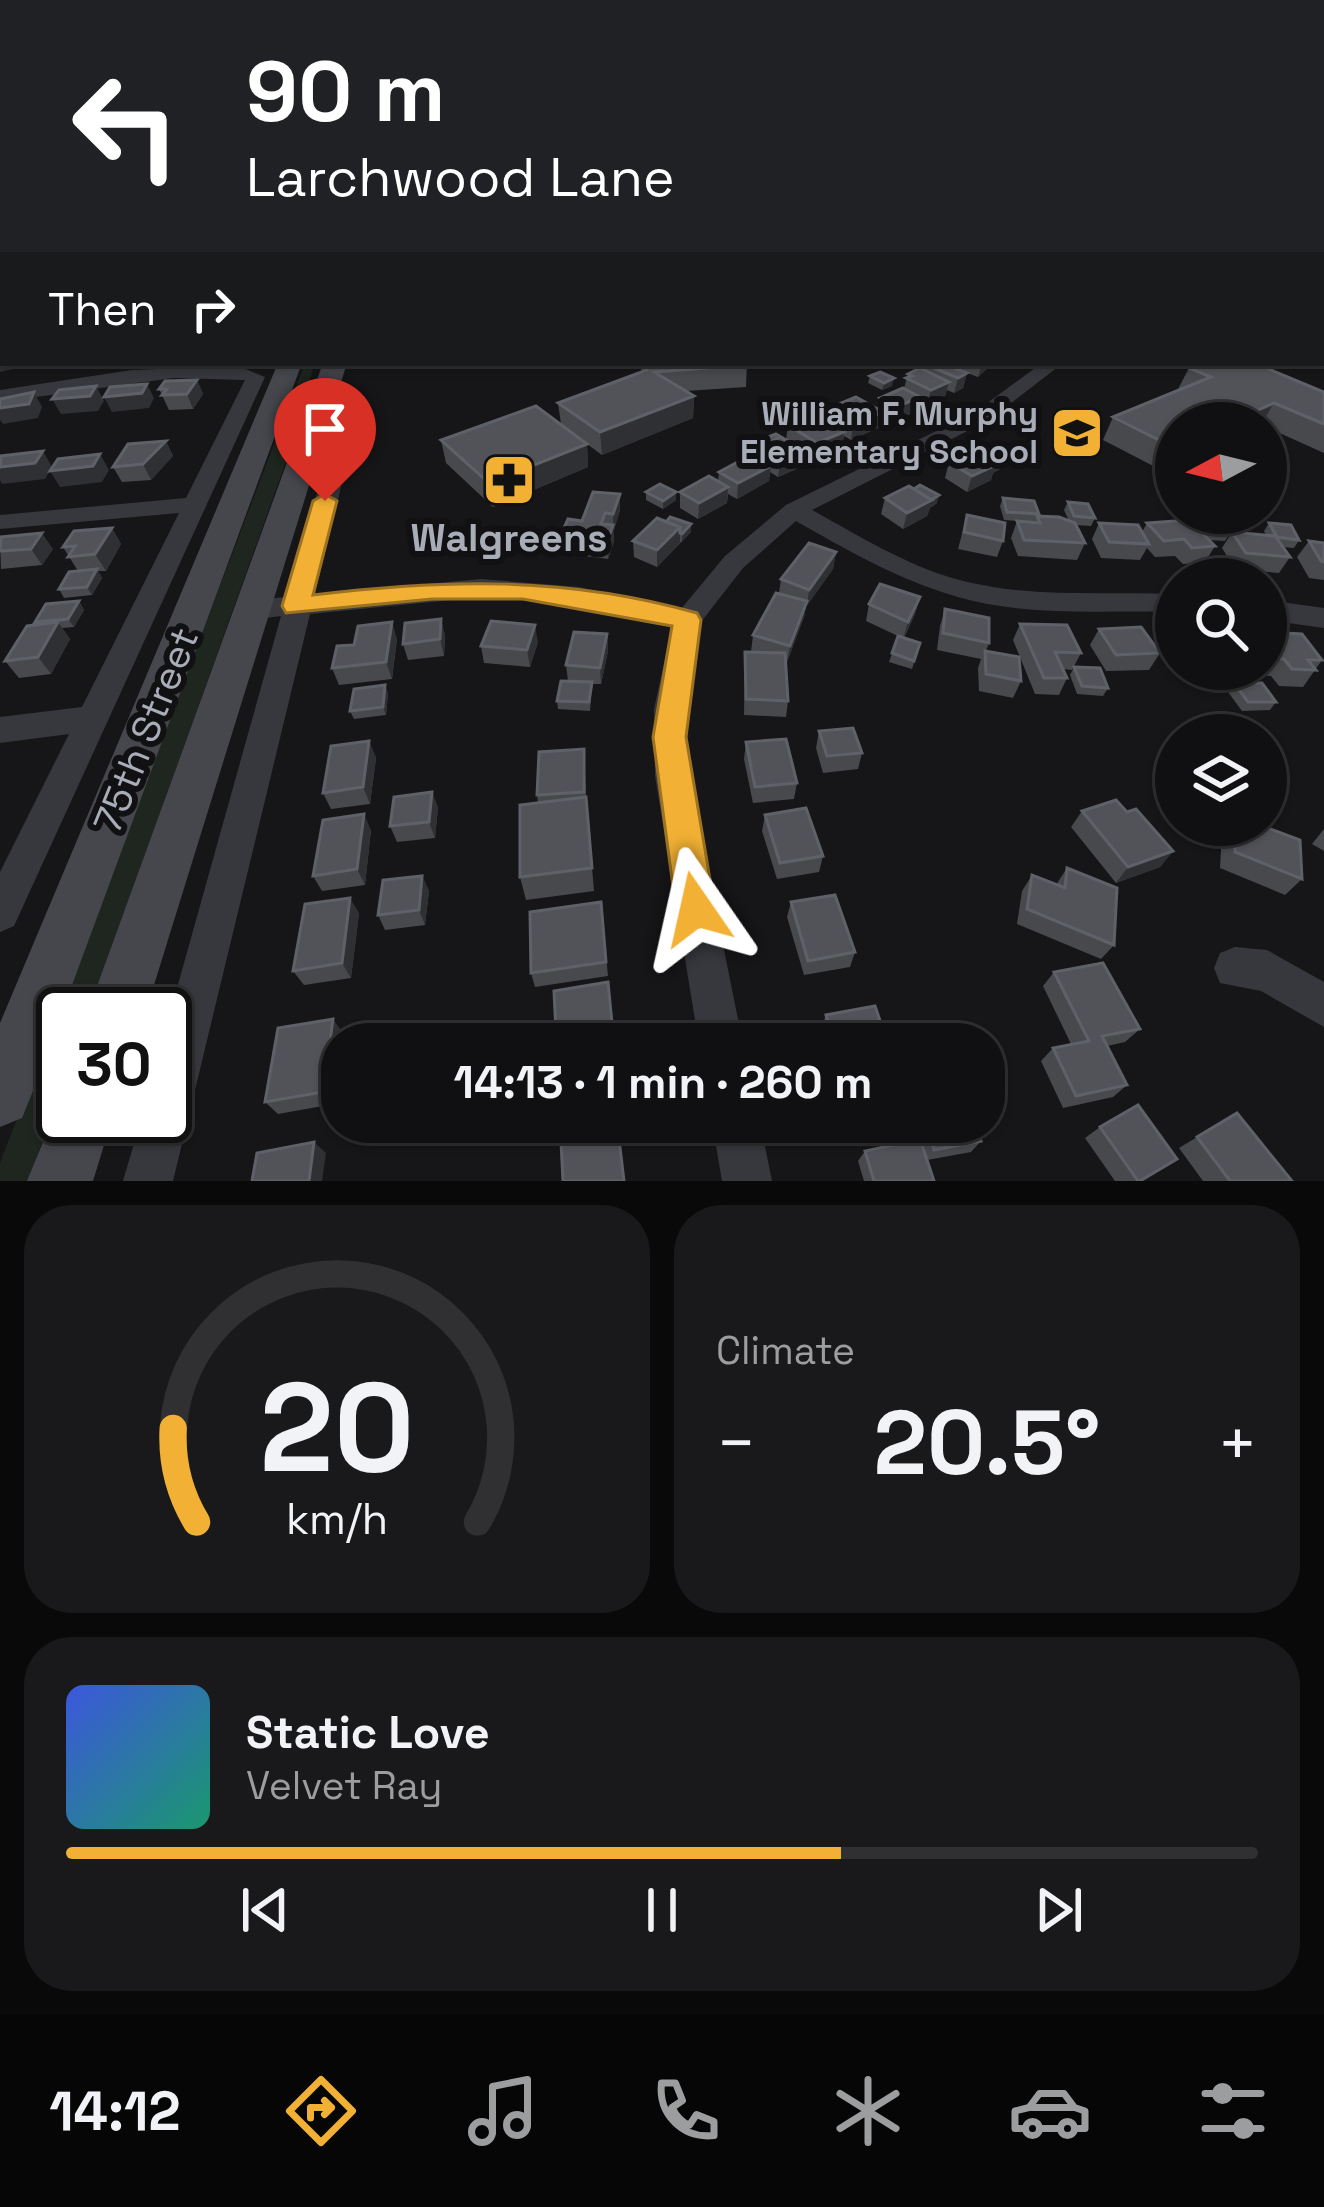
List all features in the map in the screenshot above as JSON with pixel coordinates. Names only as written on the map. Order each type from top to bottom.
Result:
[{"type":"main road","name":"75th Street","points":[[125,987],[333,366]]},
{"type":"main road","name":"75th Street","points":[[0,1096],[273,370]]},
{"type":"main road","points":[[60,1181],[73,1143]]},
{"type":"street","points":[[718,1023],[672,776],[670,709],[687,620],[734,562],[794,510],[982,416],[1050,366]]},
{"type":"street","points":[[0,396],[114,379],[273,370]]},
{"type":"street","points":[[0,914],[194,504],[273,370]]},
{"type":"street","points":[[192,1010],[338,451]]},
{"type":"street","points":[[0,521],[194,504]]},
{"type":"street","points":[[794,510],[903,571],[975,593],[1036,601],[1155,603]]},
{"type":"street","points":[[250,610],[432,590],[523,590],[603,600],[687,620]]},
{"type":"street","points":[[1287,613],[1324,618]]},
{"type":"street","points":[[0,730],[93,718]]},
{"type":"street","points":[[1235,968],[1268,971],[1324,1006]]},
{"type":"street","points":[[148,1181],[158,1143]]},
{"type":"street","points":[[740,1143],[747,1181]]},
{"type":"shaded area","points":[[304,366],[313,366],[302,417],[98,987],[67,987]]},
{"type":"shaded area","points":[[36,1069],[36,1143],[42,1143],[28,1181],[0,1181],[0,1163]]},
{"type":"building","points":[[646,366],[735,366],[654,372],[694,396],[600,432],[558,403],[647,370]]},
{"type":"building","points":[[929,366],[949,366],[967,373],[958,378]]},
{"type":"building","points":[[1261,366],[1324,392],[1324,424],[1287,408],[1287,402],[1155,402],[1155,438],[1113,417],[1211,377],[1189,368]]},
{"type":"building","points":[[920,368],[949,382],[931,390],[906,378]]},
{"type":"building","points":[[880,372],[894,378],[884,383],[870,376]]},
{"type":"building","points":[[197,380],[187,394],[162,395],[167,389],[159,389],[165,381]]},
{"type":"building","points":[[147,384],[142,393],[104,397],[110,387]]},
{"type":"building","points":[[96,386],[90,396],[52,399],[59,390]]},
{"type":"building","points":[[903,388],[920,397],[896,407],[880,398]]},
{"type":"building","points":[[34,392],[29,404],[0,408],[0,399]]},
{"type":"building","points":[[856,397],[883,412],[853,425],[836,415],[849,410],[839,404]]},
{"type":"building","points":[[536,406],[587,444],[489,483],[441,440]]},
{"type":"building","points":[[811,416],[823,423],[813,427],[802,421]]},
{"type":"building","points":[[799,421],[811,428],[827,421],[844,432],[817,443],[788,425]]},
{"type":"building","points":[[780,437],[803,451],[780,462],[757,448]]},
{"type":"building","points":[[166,441],[143,464],[113,467],[128,444]]},
{"type":"building","points":[[43,451],[35,463],[0,467],[1,456]]},
{"type":"building","points":[[972,452],[996,465],[972,476],[949,462]]},
{"type":"building","points":[[985,452],[1003,461],[996,465],[979,455]]},
{"type":"building","points":[[100,454],[93,466],[50,471],[58,459]]},
{"type":"building","points":[[751,455],[771,466],[738,483],[719,472]]},
{"type":"building","points":[[709,476],[728,487],[699,503],[680,492]]},
{"type":"building","points":[[660,484],[676,492],[663,501],[646,492]]},
{"type":"building","points":[[920,485],[939,495],[931,500],[914,489]]},
{"type":"building","points":[[909,486],[932,500],[907,513],[885,498]]},
{"type":"building","points":[[593,492],[620,494],[613,514],[605,513],[601,524],[613,525],[607,542],[560,537],[568,519],[582,521]]},
{"type":"building","points":[[1003,498],[1034,501],[1039,514],[1007,512]]},
{"type":"building","points":[[1068,502],[1088,504],[1095,518],[1074,516]]},
{"type":"building","points":[[967,515],[1005,523],[1003,541],[964,532]]},
{"type":"building","points":[[1037,516],[1075,523],[1085,543],[1024,540],[1017,521],[1040,523]]},
{"type":"building","points":[[670,517],[691,524],[682,534],[680,527],[666,522]]},
{"type":"building","points":[[657,518],[680,527],[657,550],[633,541]]},
{"type":"building","points":[[1099,523],[1138,525],[1149,544],[1109,542]]},
{"type":"building","points":[[1287,525],[1291,525],[1299,540],[1277,537],[1287,534]]},
{"type":"building","points":[[112,528],[95,554],[68,557],[75,546],[63,547],[74,531]]},
{"type":"building","points":[[42,533],[31,549],[0,551],[1,537]]},
{"type":"building","points":[[1157,534],[1203,534],[1215,546],[1192,548],[1184,539],[1164,541]]},
{"type":"building","points":[[1233,534],[1275,536],[1290,557],[1246,553]]},
{"type":"building","points":[[1309,541],[1324,543],[1324,562],[1321,561]]},
{"type":"building","points":[[809,543],[836,552],[809,590],[781,579]]},
{"type":"building","points":[[97,569],[87,587],[59,589],[69,572]]},
{"type":"building","points":[[880,584],[920,597],[908,622],[869,604]]},
{"type":"building","points":[[776,593],[807,601],[790,646],[753,635]]},
{"type":"building","points":[[79,601],[68,619],[35,622],[46,604]]},
{"type":"building","points":[[945,609],[989,618],[989,643],[943,633]]},
{"type":"building","points":[[441,619],[440,639],[403,644],[405,623]]},
{"type":"building","points":[[491,621],[535,625],[527,650],[481,646]]},
{"type":"building","points":[[58,622],[38,657],[5,661],[27,626]]},
{"type":"building","points":[[392,622],[386,662],[332,668],[337,646],[354,645],[358,626]]},
{"type":"building","points":[[1020,624],[1067,625],[1081,653],[1055,652],[1067,678],[1044,678]]},
{"type":"building","points":[[1141,627],[1155,653],[1116,655],[1099,629]]},
{"type":"building","points":[[574,632],[607,634],[600,668],[566,665]]},
{"type":"building","points":[[1287,633],[1302,634],[1322,660],[1308,660],[1316,670],[1292,669],[1287,663]]},
{"type":"building","points":[[898,636],[920,643],[914,661],[892,653]]},
{"type":"building","points":[[985,651],[1019,657],[1021,681],[986,674]]},
{"type":"building","points":[[745,652],[785,653],[788,701],[746,699]]},
{"type":"building","points":[[1074,667],[1100,668],[1108,688],[1082,686]]},
{"type":"building","points":[[561,681],[592,682],[589,702],[557,701]]},
{"type":"building","points":[[385,685],[383,707],[350,711],[354,689]]},
{"type":"building","points":[[1239,690],[1267,690],[1276,702],[1248,702]]},
{"type":"building","points":[[853,728],[862,753],[827,756],[819,731]]},
{"type":"building","points":[[786,739],[797,783],[755,787],[746,742]]},
{"type":"building","points":[[369,741],[363,787],[323,793],[331,746]]},
{"type":"building","points":[[584,749],[584,792],[537,795],[539,752]]},
{"type":"building","points":[[432,792],[429,822],[390,826],[394,797]]},
{"type":"building","points":[[586,797],[592,868],[520,877],[520,805]]},
{"type":"building","points":[[1116,800],[1127,812],[1136,809],[1155,831],[1155,846],[1169,846],[1173,851],[1128,867],[1082,811]]},
{"type":"building","points":[[806,808],[823,856],[780,863],[765,815]]},
{"type":"building","points":[[364,814],[357,869],[313,876],[323,820]]},
{"type":"building","points":[[1287,835],[1300,840],[1302,879],[1235,852],[1235,846],[1287,846]]},
{"type":"building","points":[[1067,868],[1117,888],[1114,945],[1027,909],[1032,875],[1065,888]]},
{"type":"building","points":[[422,876],[419,910],[378,915],[383,880]]},
{"type":"building","points":[[835,895],[855,952],[808,961],[791,902]]},
{"type":"building","points":[[350,898],[342,963],[293,971],[305,904]]},
{"type":"building","points":[[601,902],[606,962],[531,973],[530,912]]},
{"type":"building","points":[[1103,963],[1140,1029],[1102,1036],[1127,1085],[1076,1096],[1053,1048],[1089,1041],[1054,972]]},
{"type":"building","points":[[608,982],[612,1023],[556,1023],[554,991]]},
{"type":"building","points":[[875,1006],[881,1023],[828,1023],[826,1015]]},
{"type":"building","points":[[333,1019],[332,1023],[321,1023],[321,1092],[265,1102],[278,1028]]},
{"type":"building","points":[[1138,1105],[1177,1159],[1140,1181],[1100,1127]]},
{"type":"building","points":[[1237,1113],[1292,1181],[1230,1181],[1197,1137]]},
{"type":"building","points":[[314,1142],[309,1181],[252,1181],[257,1153]]},
{"type":"building","points":[[561,1143],[619,1143],[624,1181],[563,1181]]},
{"type":"building","points":[[921,1143],[934,1181],[874,1181],[865,1151]]},
{"type":"building","points":[[932,1143],[971,1143],[934,1150]]},
{"type":"place","name":"William F. Murphy Elementary School","points":[[1077,433]]},
{"type":"place","name":"Walgreens","points":[[509,480]]},
{"type":"route","points":[[325,501],[296,606],[481,588],[579,596],[687,620],[670,709],[670,737],[672,776],[696,909]]}]
